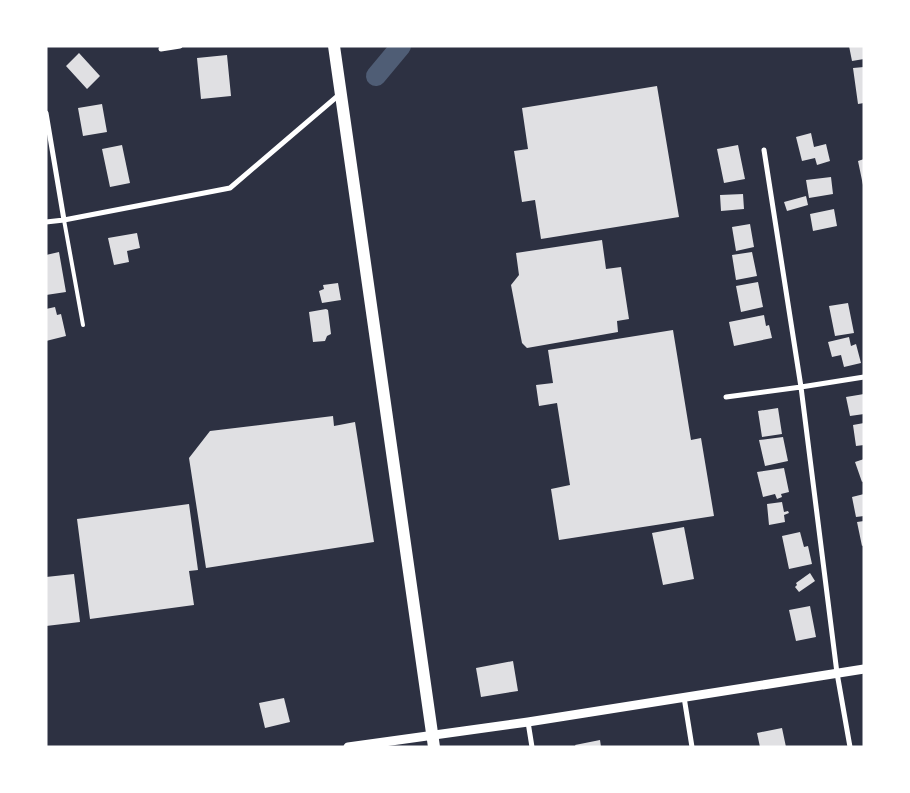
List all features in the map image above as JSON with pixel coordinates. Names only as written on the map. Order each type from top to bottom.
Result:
[{"type":"main road","points":[[334,46],[433,741]]},
{"type":"street","points":[[161,49],[180,46]]},
{"type":"street","points":[[46,222],[230,188],[341,93]]},
{"type":"street","points":[[46,113],[64,220]]},
{"type":"street","points":[[764,150],[801,387],[838,673],[850,747]]},
{"type":"street","points":[[726,397],[864,377]]},
{"type":"street","points":[[348,747],[433,741],[528,722],[864,669]]},
{"type":"street","points":[[684,697],[692,747]]},
{"type":"street","points":[[528,722],[532,747]]},
{"type":"lane","points":[[64,220],[83,325]]},
{"type":"building","points":[[849,46],[864,46],[864,59],[852,61]]},
{"type":"building","points":[[79,53],[100,76],[87,89],[66,66]]},
{"type":"building","points":[[227,55],[231,96],[201,99],[197,58]]},
{"type":"building","points":[[864,67],[864,103],[858,104],[853,68]]},
{"type":"building","points":[[657,86],[679,217],[541,239],[535,200],[522,202],[514,151],[528,149],[522,108]]},
{"type":"building","points":[[102,104],[107,132],[83,136],[78,108]]},
{"type":"building","points":[[811,133],[814,147],[826,144],[830,161],[817,165],[815,158],[802,161],[796,137]]},
{"type":"building","points":[[122,145],[130,183],[110,187],[102,149]]},
{"type":"building","points":[[738,145],[745,179],[724,183],[717,149]]},
{"type":"building","points":[[864,159],[864,185],[863,185],[858,161]]},
{"type":"building","points":[[831,177],[833,194],[809,198],[806,180]]},
{"type":"building","points":[[743,194],[744,209],[721,211],[720,195]]},
{"type":"building","points":[[806,196],[808,205],[787,211],[784,202]]},
{"type":"building","points":[[834,209],[837,226],[813,231],[810,214]]},
{"type":"building","points":[[750,224],[754,247],[736,251],[732,227]]},
{"type":"building","points":[[137,233],[140,248],[127,251],[129,262],[114,265],[108,238]]},
{"type":"building","points":[[602,240],[606,269],[621,267],[629,319],[617,321],[618,332],[527,348],[522,343],[511,285],[519,275],[516,253]]},
{"type":"building","points":[[59,252],[66,292],[46,295],[46,255]]},
{"type":"building","points":[[752,252],[757,276],[736,280],[732,255]]},
{"type":"building","points":[[758,282],[763,307],[741,312],[736,286]]},
{"type":"building","points":[[338,283],[341,300],[322,303],[319,291],[324,289],[323,285]]},
{"type":"building","points":[[848,303],[854,333],[835,336],[829,306]]},
{"type":"building","points":[[55,307],[57,315],[61,314],[66,336],[46,341],[46,309]]},
{"type":"building","points":[[328,310],[331,334],[327,336],[325,341],[313,342],[309,312]]},
{"type":"building","points":[[764,315],[766,326],[769,325],[772,338],[734,346],[729,322]]},
{"type":"building","points":[[673,330],[691,440],[701,438],[714,516],[559,540],[551,489],[570,485],[557,403],[539,406],[536,385],[553,383],[548,350]]},
{"type":"building","points":[[849,337],[851,346],[856,344],[861,363],[844,367],[841,355],[832,357],[828,342]]},
{"type":"building","points":[[864,394],[864,414],[850,416],[846,397]]},
{"type":"building","points":[[778,408],[782,434],[762,437],[758,411]]},
{"type":"building","points":[[333,416],[334,426],[355,422],[374,542],[206,568],[189,458],[210,431]]},
{"type":"building","points":[[864,423],[864,445],[856,446],[853,425]]},
{"type":"building","points":[[783,437],[788,461],[765,466],[759,440]]},
{"type":"building","points":[[864,459],[864,481],[862,482],[855,462]]},
{"type":"building","points":[[784,468],[789,492],[781,494],[782,497],[777,499],[775,494],[763,497],[757,472]]},
{"type":"building","points":[[864,494],[864,516],[856,517],[852,497]]},
{"type":"building","points":[[782,502],[784,512],[788,511],[789,513],[784,515],[785,522],[769,525],[767,504]]},
{"type":"building","points":[[189,504],[198,570],[189,571],[194,605],[90,619],[77,519]]},
{"type":"building","points":[[864,521],[864,545],[862,546],[857,522]]},
{"type":"building","points":[[684,527],[694,579],[663,585],[652,533]]},
{"type":"building","points":[[800,532],[804,547],[808,546],[812,564],[789,569],[782,536]]},
{"type":"building","points":[[810,573],[815,581],[799,592],[795,587],[796,583]]},
{"type":"building","points":[[74,574],[80,622],[46,626],[46,577]]},
{"type":"building","points":[[810,606],[816,637],[796,641],[789,610]]},
{"type":"building","points":[[513,661],[518,691],[481,697],[476,668]]},
{"type":"building","points":[[284,698],[290,722],[265,728],[259,703]]},
{"type":"building","points":[[782,728],[786,747],[760,747],[757,733]]},
{"type":"building","points":[[600,740],[601,747],[576,747],[575,745]]},
{"type":"waterway","points":[[376,76],[401,46]]}]
